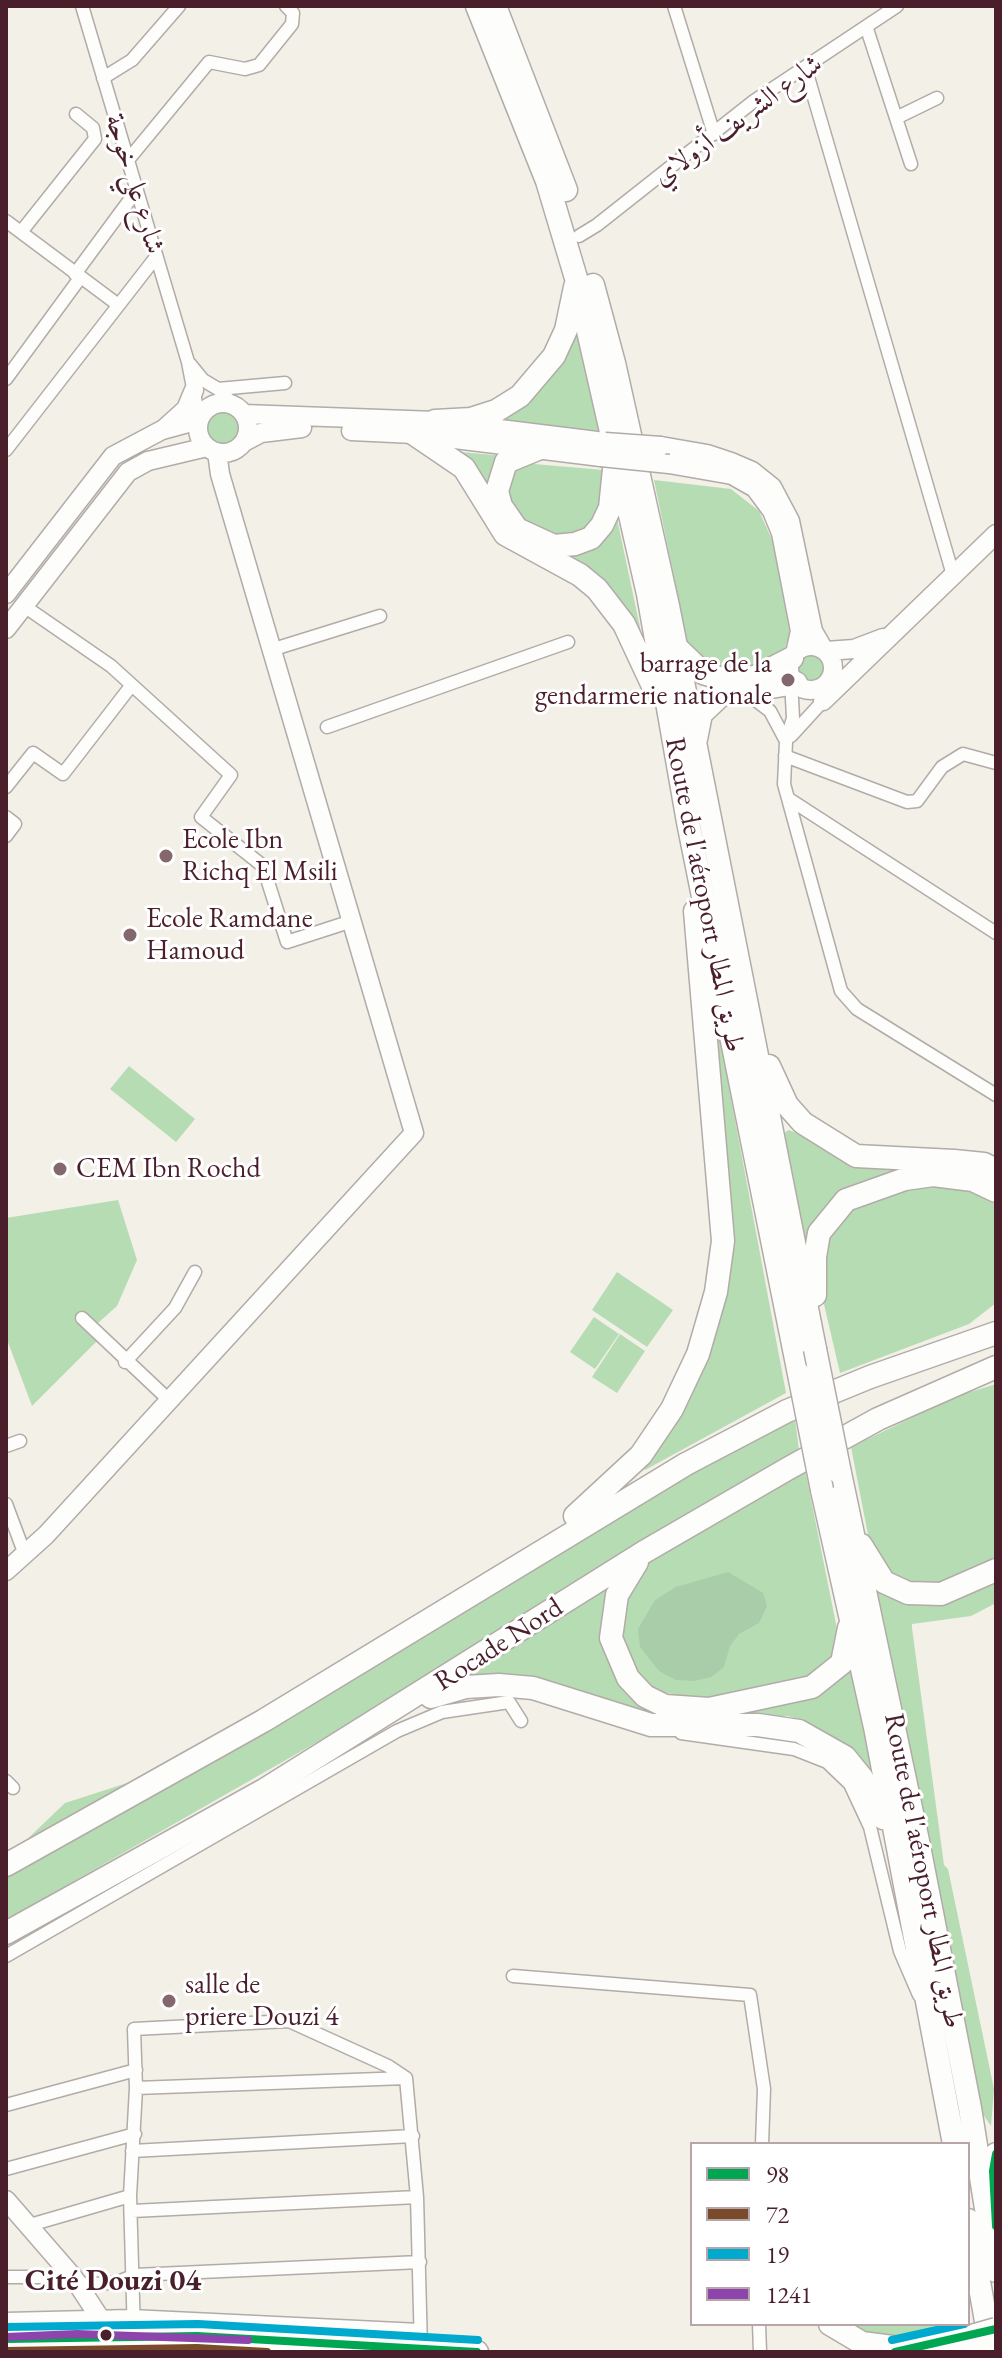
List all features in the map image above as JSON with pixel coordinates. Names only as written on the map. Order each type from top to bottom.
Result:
[{"type":"highway","name":"Route de l'aéroport طريق المطار","points":[[477,6],[547,181],[576,278],[607,449],[648,594],[688,822],[822,1490],[875,1727],[901,1881],[954,2142]]},
{"type":"highway","name":"Route de l'aéroport طريق المطار","points":[[495,6],[552,149],[614,363],[676,647],[840,1473],[918,1841],[970,2108],[996,2271]]},
{"type":"highway","points":[[435,421],[471,419],[496,411],[520,396],[554,356],[566,330],[576,278]]},
{"type":"highway","points":[[414,434],[464,468],[505,534],[580,575],[612,605],[634,641],[671,734]]},
{"type":"highway","points":[[540,448],[506,462],[497,491],[501,506],[517,529],[554,546],[583,541],[602,525],[610,508],[607,449]]},
{"type":"highway","points":[[676,647],[703,673],[726,680],[807,678]]},
{"type":"highway","points":[[695,740],[701,714],[710,703],[738,690],[807,678]]},
{"type":"highway","points":[[527,1558],[641,1455],[672,1409],[698,1354],[716,1292],[723,1241],[688,822]]},
{"type":"highway","points":[[753,1027],[787,1105],[803,1123],[829,1142],[856,1156],[984,1164],[996,1170]]},
{"type":"highway","points":[[815,1349],[815,1257],[819,1233],[846,1200],[905,1179],[933,1175],[973,1180],[996,1191]]},
{"type":"highway","points":[[944,1349],[996,1320]]},
{"type":"highway","name":"Rocade Nord","points":[[6,1865],[263,1721],[672,1472],[787,1411],[944,1349],[996,1333]]},
{"type":"highway","name":"Rocade Nord","points":[[6,1933],[264,1790],[395,1712],[644,1552],[878,1419],[990,1371]]},
{"type":"highway","points":[[852,1531],[884,1582],[908,1593],[941,1594],[996,1570]]},
{"type":"highway","points":[[644,1552],[617,1595],[611,1638],[628,1678],[645,1696],[665,1706],[709,1709],[812,1687],[842,1663],[849,1638],[849,1611]]},
{"type":"highway","points":[[395,1712],[451,1691],[499,1685],[533,1688],[651,1725],[782,1727],[812,1736],[834,1749],[855,1768],[878,1804],[901,1881]]},
{"type":"highway","points":[[996,2154],[993,2171],[996,2226]]},
{"type":"highway","points":[[970,2229],[990,2324],[992,2352]]},
{"type":"highway","points":[[970,2273],[990,2324]]},
{"type":"highway","points":[[964,2345],[990,2324]]},
{"type":"highway","points":[[6,2339],[111,2335],[133,2325],[421,2339],[477,2352]]},
{"type":"highway","points":[[833,2326],[862,2343],[905,2351],[996,2345]]},
{"type":"highway","points":[[6,2349],[96,2346],[248,2352]]},
{"type":"main road","points":[[6,594],[113,456],[179,418],[194,390]]},
{"type":"main road","points":[[162,430],[199,420],[215,404],[240,410],[435,421],[607,449],[732,475],[755,488],[772,511],[781,533],[807,678]]},
{"type":"main road","points":[[230,498],[241,445],[248,431],[240,410]]},
{"type":"main road","points":[[6,1571],[46,1535],[414,1133],[230,498],[212,450],[199,435],[199,420]]},
{"type":"main road","points":[[6,629],[120,480],[148,461],[241,445],[261,433],[283,428],[414,434],[540,448],[661,446],[707,454],[731,462],[752,471],[772,487],[790,521],[811,622],[833,662],[807,678]]},
{"type":"main road","points":[[148,461],[199,462],[220,474]]},
{"type":"main road","points":[[64,519],[81,532]]},
{"type":"main road","points":[[807,678],[852,674],[996,534]]},
{"type":"main road","points":[[807,678],[812,646],[825,651],[854,649],[896,632]]},
{"type":"main road","points":[[6,2200],[73,2277],[111,2335]]},
{"type":"street","name":"شارع علي خوجة","points":[[82,6],[188,362],[199,420]]},
{"type":"street","points":[[103,78],[132,60],[179,6]]},
{"type":"street","points":[[128,160],[209,62],[245,69],[259,65],[294,19],[286,6]]},
{"type":"street","points":[[674,6],[714,134]]},
{"type":"street","name":"شارع الشريف أزولاي","points":[[579,236],[754,101],[867,29],[878,13],[897,6]]},
{"type":"street","points":[[867,29],[911,164]]},
{"type":"street","points":[[806,70],[953,575]]},
{"type":"street","points":[[896,118],[937,98]]},
{"type":"street","points":[[21,232],[95,139],[93,128],[76,114]]},
{"type":"street","points":[[6,379],[137,190]]},
{"type":"street","points":[[6,221],[117,304]]},
{"type":"street","points":[[6,450],[156,257]]},
{"type":"street","points":[[188,362],[203,380],[218,389],[240,410]]},
{"type":"street","points":[[218,389],[285,383]]},
{"type":"street","points":[[24,606],[111,666],[231,775],[201,817],[263,866],[287,942],[352,921]]},
{"type":"street","points":[[274,649],[380,616]]},
{"type":"street","points":[[327,727],[568,642]]},
{"type":"street","points":[[807,678],[786,742],[784,784],[830,961],[847,1001],[995,1094]]},
{"type":"street","points":[[786,742],[807,678]]},
{"type":"street","points":[[6,787],[33,753],[63,774],[131,686]]},
{"type":"street","points":[[738,690],[763,703],[777,720],[786,742]]},
{"type":"street","points":[[785,756],[907,802],[917,801],[942,767],[963,754],[996,763]]},
{"type":"street","points":[[789,799],[996,933]]},
{"type":"street","points":[[6,817],[15,824],[6,836]]},
{"type":"street","points":[[125,1362],[175,1308],[195,1272]]},
{"type":"street","points":[[82,1318],[125,1362],[170,1401]]},
{"type":"street","points":[[6,1446],[20,1441]]},
{"type":"street","points":[[6,1504],[24,1552]]},
{"type":"street","points":[[6,1956],[397,1731],[442,1712],[509,1702],[521,1721]]},
{"type":"street","points":[[651,1725],[700,1737],[794,1749],[827,1762],[840,1773],[865,1811],[900,1951],[925,2006]]},
{"type":"street","points":[[513,1976],[750,1995],[764,2089],[762,2142]]},
{"type":"street","points":[[6,2319],[99,2315],[133,2325],[135,2275],[130,2196],[135,2134],[134,2029],[289,2021],[388,2066],[406,2078],[417,2197],[421,2339]]},
{"type":"street","points":[[6,2105],[136,2070]]},
{"type":"street","points":[[136,2088],[406,2078]]},
{"type":"street","points":[[6,2169],[135,2134]]},
{"type":"street","points":[[132,2151],[413,2136]]},
{"type":"street","points":[[30,2225],[130,2196]]},
{"type":"street","points":[[132,2211],[417,2197]]},
{"type":"street","points":[[6,2277],[73,2277],[85,2285],[118,2282],[135,2275],[420,2262]]},
{"type":"street","points":[[759,2326],[760,2352]]},
{"type":"green space","points":[[576,320],[600,435],[490,420]]},
{"type":"green space","points":[[223,410],[236,415],[241,428],[236,441],[223,446],[210,441],[205,428],[210,415]]},
{"type":"green space","points":[[450,451],[504,456],[491,490],[555,551],[615,509],[645,651]]},
{"type":"green space","points":[[522,463],[604,470],[604,488],[597,518],[579,535],[545,536],[510,509],[506,479]]},
{"type":"green space","points":[[654,480],[731,489],[759,511],[774,544],[790,634],[785,648],[772,660],[746,671],[710,668],[688,645]]},
{"type":"green space","points":[[811,652],[822,657],[827,668],[822,679],[811,684],[800,679],[795,668],[800,657]]},
{"type":"green space","points":[[713,1020],[717,1023],[786,1393],[645,1470],[641,1462],[728,1253],[727,1161]]},
{"type":"green space","points":[[129,1066],[195,1119],[176,1142],[110,1089]]},
{"type":"green space","points":[[789,1130],[805,1137],[992,1181],[844,1192],[822,1211],[804,1246],[784,1133]]},
{"type":"green space","points":[[939,1184],[958,1185],[996,1205],[996,1303],[969,1324],[840,1373],[820,1287],[828,1232],[849,1209],[882,1193]]},
{"type":"green space","points":[[118,1200],[137,1260],[117,1306],[88,1332],[98,1340],[32,1406],[6,1337],[6,1218]]},
{"type":"green space","points":[[617,1272],[673,1310],[647,1347],[592,1310]]},
{"type":"green space","points":[[594,1317],[619,1334],[595,1369],[570,1352]]},
{"type":"green space","points":[[620,1334],[645,1351],[617,1393],[592,1377]]},
{"type":"green space","points":[[996,1384],[996,1559],[965,1576],[931,1587],[907,1585],[886,1574],[869,1540],[851,1447],[957,1396]]},
{"type":"green space","points":[[795,1419],[799,1450],[382,1705],[6,1920],[6,1876],[267,1728],[683,1479]]},
{"type":"green space","points":[[805,1469],[840,1644],[836,1656],[809,1676],[699,1699],[657,1691],[647,1685],[623,1653],[620,1605],[643,1566]]},
{"type":"green space","points":[[728,1572],[763,1593],[767,1606],[759,1623],[739,1634],[730,1646],[724,1667],[711,1677],[694,1681],[676,1680],[659,1671],[640,1647],[638,1629],[655,1600],[676,1587]]},
{"type":"green space","points":[[619,1576],[608,1596],[640,1703],[650,1711],[678,1714],[782,1701],[850,1654],[875,1782],[842,1742],[805,1721],[788,1716],[694,1717],[646,1713],[533,1677],[460,1678]]},
{"type":"green space","points":[[873,1583],[945,1601],[996,1584],[996,1603],[971,1616],[912,1624],[944,1865],[948,1869],[994,2089],[991,2126],[982,2113]]},
{"type":"green space","points":[[149,1776],[20,1846],[65,1803]]},
{"type":"green space","points":[[848,2326],[954,2326],[911,2336],[867,2337]]},
{"type":"transit line","name":"98","points":[[996,2154],[993,2171],[996,2226]]},
{"type":"transit line","name":"19","points":[[6,2327],[198,2324],[478,2340]]},
{"type":"transit line","name":"19","points":[[892,2340],[955,2326]]},
{"type":"transit line","name":"98","points":[[895,2352],[996,2329]]},
{"type":"transit line","name":"1241","points":[[6,2337],[77,2334],[248,2340]]},
{"type":"transit line","name":"98","points":[[6,2339],[197,2336],[477,2352]]},
{"type":"transit line","name":"72","points":[[6,2351],[197,2348],[267,2352]]},
{"type":"place","name":"barrage de la gendarmerie nationale","points":[[788,680]]},
{"type":"place","name":"Ecole Ibn Richq El Msili","points":[[166,856]]},
{"type":"place","name":"Ecole Ramdane Hamoud","points":[[130,935]]},
{"type":"place","name":"CEM Ibn Rochd","points":[[60,1169]]},
{"type":"place","name":"salle de priere Douzi 4","points":[[169,2001]]},
{"type":"district","name":"Cité Douzi 04","points":[[113,2282]]}]
